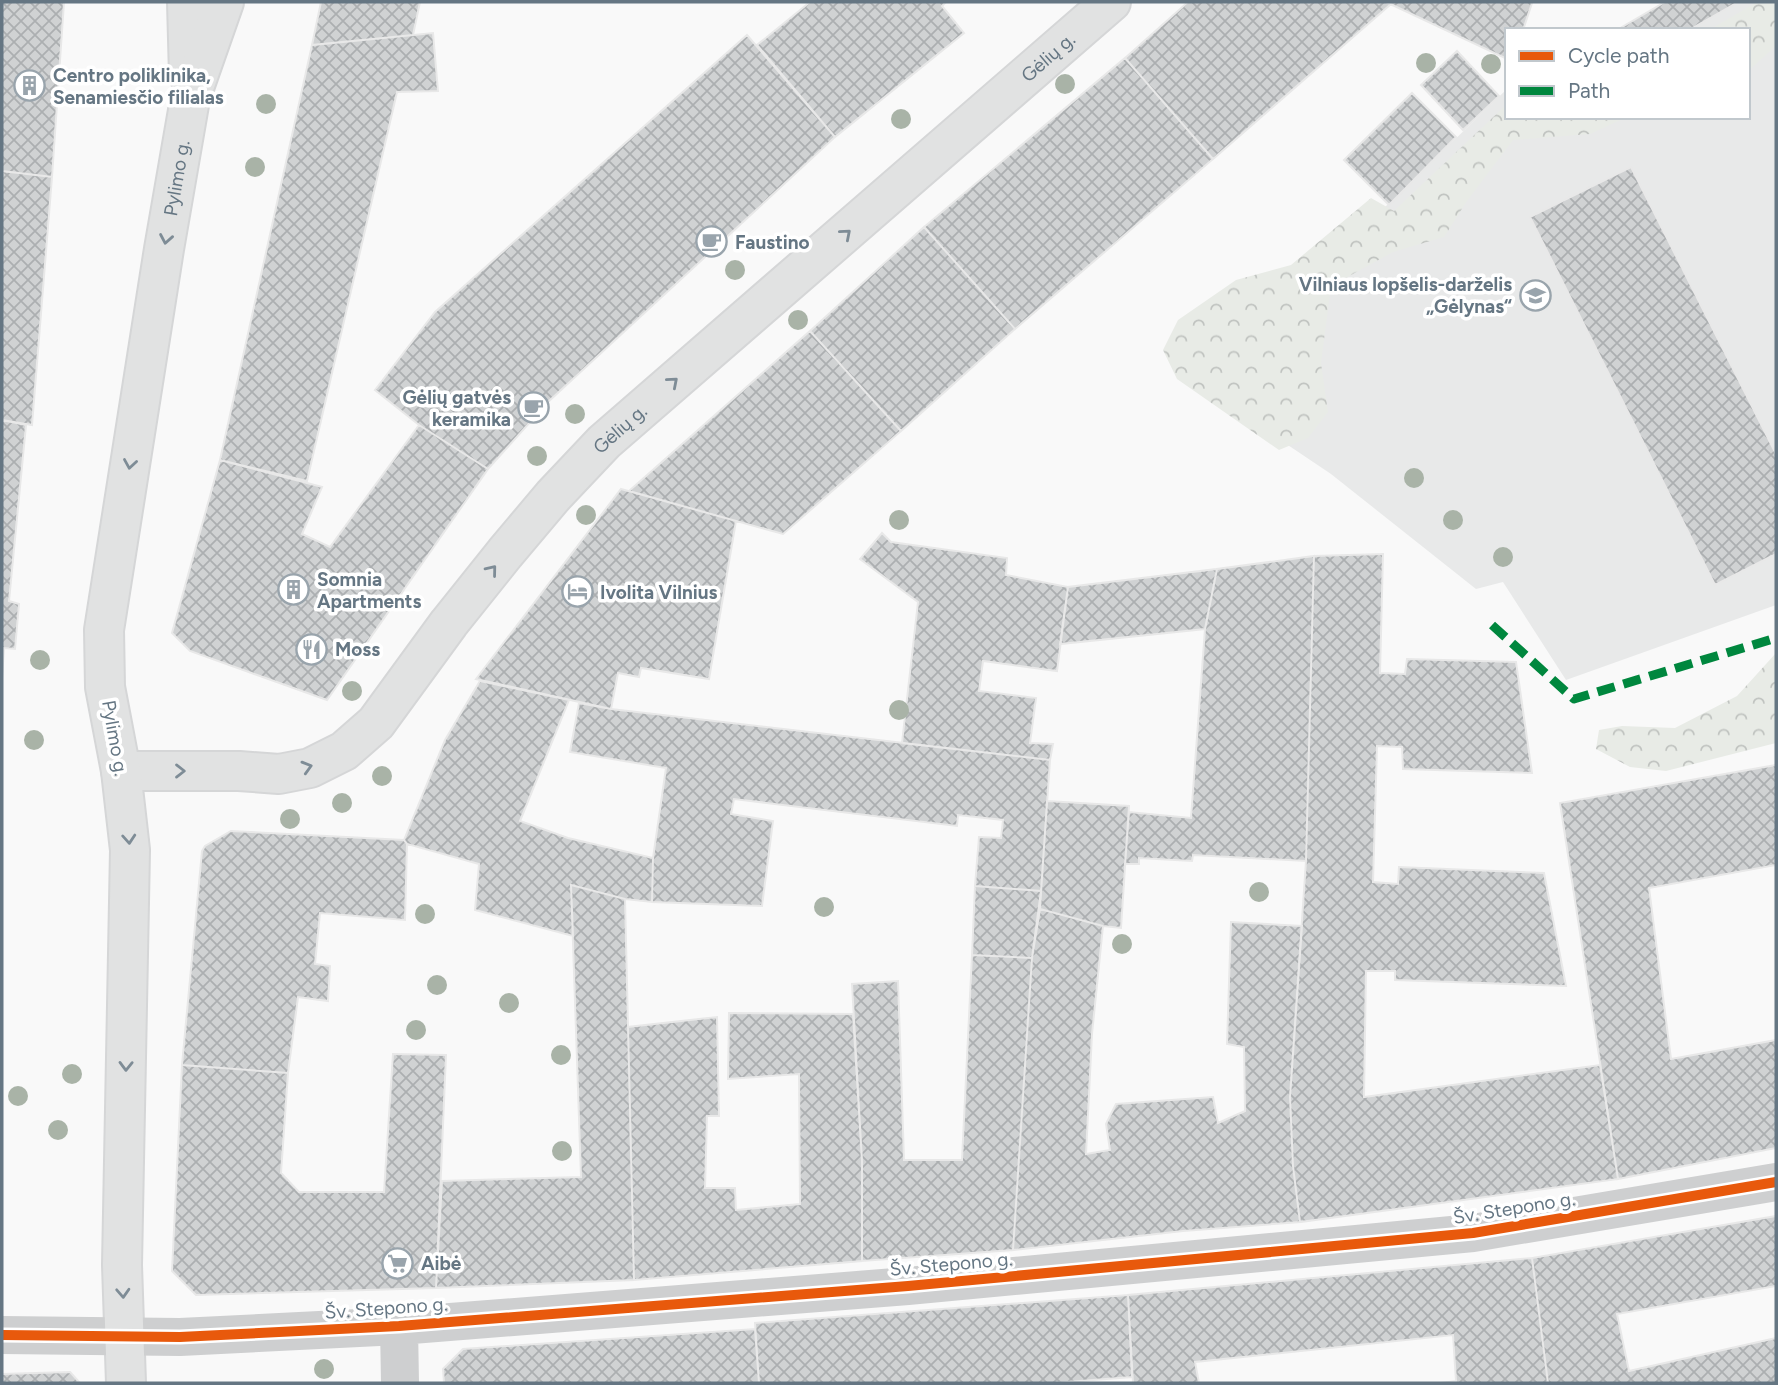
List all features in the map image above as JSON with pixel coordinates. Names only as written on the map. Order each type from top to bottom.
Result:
[{"type":"main road","name":"Pylimo g.","points":[[187,2],[190,99]]},
{"type":"main road","name":"Pylimo g.","points":[[126,1383],[122,1265],[130,850],[121,771],[105,687],[104,630],[190,99],[224,2]]},
{"type":"main road","name":"Gėlių g.","points":[[121,771],[239,771],[279,774],[310,768],[344,751],[376,723],[449,623],[505,553],[553,496],[604,442],[1111,2]]},
{"type":"street","name":"Šv. Stepono g.","points":[[2,1335],[180,1337],[399,1326],[908,1286],[1460,1235],[1776,1182]]},
{"type":"street","points":[[399,1326],[400,1383]]},
{"type":"shaded area","name":"Vilniaus lopšelis-darželis „Gėlynas“","points":[[1738,2],[1776,2],[1776,605],[1566,680],[1503,582],[1476,589],[1331,474],[1200,386],[1505,91],[1505,119],[1750,119],[1750,28],[1692,28]]},
{"type":"green space","points":[[1757,2],[1776,2],[1776,46],[1750,69],[1750,28],[1712,28]]},
{"type":"green space","points":[[1505,106],[1505,119],[1623,119],[1590,134],[1513,140],[1467,201],[1444,237],[1393,252],[1331,286],[1321,363],[1328,412],[1308,438],[1279,450],[1177,379],[1163,350],[1178,320],[1236,280],[1291,265],[1371,198],[1394,211]]},
{"type":"green space","points":[[1776,653],[1776,743],[1666,771],[1630,767],[1596,749],[1599,730],[1622,726],[1675,728],[1737,696]]},
{"type":"building","name":"Centro poliklinika, Senamiesčio filialas","points":[[2,2],[64,2],[52,177],[2,171]]},
{"type":"building","points":[[321,2],[420,2],[413,35],[312,45]]},
{"type":"building","points":[[810,2],[946,2],[942,6],[964,33],[835,137],[757,45]]},
{"type":"building","points":[[1188,2],[1391,4],[1213,159],[1125,58]]},
{"type":"building","points":[[1386,2],[1530,2],[1532,3],[1524,28],[1505,28],[1505,58]]},
{"type":"building","points":[[1665,2],[1738,2],[1692,28],[1620,28]]},
{"type":"building","points":[[433,33],[438,91],[397,92],[307,481],[220,460],[312,45]]},
{"type":"building","points":[[747,35],[835,137],[548,402],[488,469],[419,425],[375,390],[435,312]]},
{"type":"building","points":[[1457,51],[1499,96],[1463,130],[1421,85]]},
{"type":"building","points":[[1125,58],[1213,159],[1015,329],[924,227]]},
{"type":"building","points":[[1412,93],[1456,137],[1389,205],[1344,160]]},
{"type":"building","points":[[1631,167],[1776,454],[1776,554],[1715,585],[1530,217]]},
{"type":"building","points":[[2,171],[52,177],[32,425],[2,420]]},
{"type":"building","points":[[924,227],[1015,329],[901,431],[810,331]]},
{"type":"building","points":[[810,331],[901,431],[783,534],[629,491]]},
{"type":"building","points":[[2,420],[26,425],[9,601],[19,604],[15,649],[4,648],[2,678]]},
{"type":"building","name":"Somnia Apartments","points":[[419,425],[488,469],[327,700],[190,651],[172,633],[220,460],[322,487],[302,534],[330,547]]},
{"type":"building","points":[[621,489],[736,521],[709,679],[641,668],[639,677],[618,673],[611,709],[476,679]]},
{"type":"building","points":[[882,533],[891,542],[1007,558],[1006,575],[1068,587],[1057,671],[983,661],[979,691],[1036,698],[1030,743],[1053,744],[1050,760],[902,743],[918,602],[860,559]]},
{"type":"building","points":[[1383,554],[1380,673],[1405,674],[1407,659],[1516,662],[1532,773],[1403,769],[1402,747],[1377,746],[1373,882],[1398,884],[1399,867],[1544,873],[1566,986],[1395,980],[1395,971],[1366,971],[1364,1097],[1600,1065],[1618,1179],[1300,1222],[1293,1166],[1290,1097],[1306,861],[1314,556]]},
{"type":"building","points":[[1314,556],[1306,861],[1193,855],[1192,861],[1139,858],[1139,864],[1125,864],[1129,812],[1191,818],[1205,629],[1217,569]]},
{"type":"building","points":[[1217,569],[1205,629],[1060,644],[1068,587]]},
{"type":"building","points":[[480,681],[569,700],[520,821],[568,838],[653,858],[652,902],[625,899],[571,885],[573,936],[475,910],[479,864],[407,844],[404,840],[445,740]]},
{"type":"building","points":[[579,703],[611,709],[1050,760],[1041,891],[975,886],[979,837],[1001,838],[1003,820],[958,815],[957,826],[734,799],[731,814],[773,821],[762,906],[652,902],[653,858],[666,768],[570,752]]},
{"type":"building","points":[[1776,765],[1776,865],[1649,888],[1671,1059],[1776,1040],[1776,1148],[1618,1179],[1560,803]]},
{"type":"building","points":[[1047,801],[1129,806],[1121,928],[1103,926],[1040,909]]},
{"type":"building","points":[[231,831],[404,840],[407,844],[405,920],[320,913],[315,964],[330,966],[328,1001],[298,997],[288,1073],[182,1065],[202,851],[205,846]]},
{"type":"building","points":[[571,885],[625,899],[634,1280],[436,1288],[442,1181],[581,1177]]},
{"type":"building","points":[[975,886],[1041,891],[1032,958],[972,955]]},
{"type":"building","points":[[1040,909],[1103,926],[1092,1034],[1086,1154],[1110,1150],[1106,1124],[1116,1104],[1213,1097],[1218,1123],[1245,1111],[1244,1047],[1227,1044],[1231,922],[1302,926],[1290,1097],[1293,1166],[1300,1222],[1183,1231],[1013,1250],[1032,958]]},
{"type":"building","points":[[972,955],[1032,958],[1013,1250],[862,1261],[862,1161],[852,984],[898,981],[904,1160],[962,1160]]},
{"type":"building","points":[[729,1013],[853,1014],[862,1161],[862,1261],[634,1280],[628,1027],[717,1017],[719,1116],[707,1116],[705,1188],[735,1188],[736,1210],[800,1204],[799,1074],[728,1079]]},
{"type":"building","points":[[393,1054],[446,1055],[436,1288],[196,1295],[172,1271],[182,1065],[288,1073],[281,1173],[299,1192],[384,1192]]},
{"type":"building","points":[[1776,1216],[1776,1286],[1617,1314],[1629,1371],[1776,1338],[1776,1383],[1548,1383],[1532,1258]]},
{"type":"building","points":[[1532,1258],[1548,1383],[1441,1383],[1456,1381],[1453,1335],[1195,1362],[1199,1383],[1133,1383],[1128,1295]]},
{"type":"building","points":[[1128,1295],[1132,1377],[1054,1383],[759,1383],[755,1323]]},
{"type":"building","points":[[755,1329],[759,1383],[444,1383],[443,1369],[463,1349]]},
{"type":"building","points":[[70,1372],[80,1383],[2,1383],[2,1374]]},
{"type":"marked path","points":[[1492,625],[1574,699],[1776,638]]},
{"type":"cycle path","points":[[2,1335],[180,1337],[399,1326],[908,1286],[1473,1233],[1776,1182]]},
{"type":"place","name":"Centro poliklinika, Senamiesčio filialas","points":[[30,86]]},
{"type":"place","name":"Faustino","points":[[712,242]]},
{"type":"place","name":"Vilniaus lopšelis-darželis „Gėlynas“","points":[[1535,295]]},
{"type":"place","name":"Gėlių gatvės keramika","points":[[534,408]]},
{"type":"place","name":"Somnia Apartments","points":[[294,590]]},
{"type":"place","name":"Ivolita Vilnius","points":[[577,592]]},
{"type":"place","name":"Moss","points":[[312,649]]},
{"type":"place","name":"Aibė","points":[[398,1263]]}]
